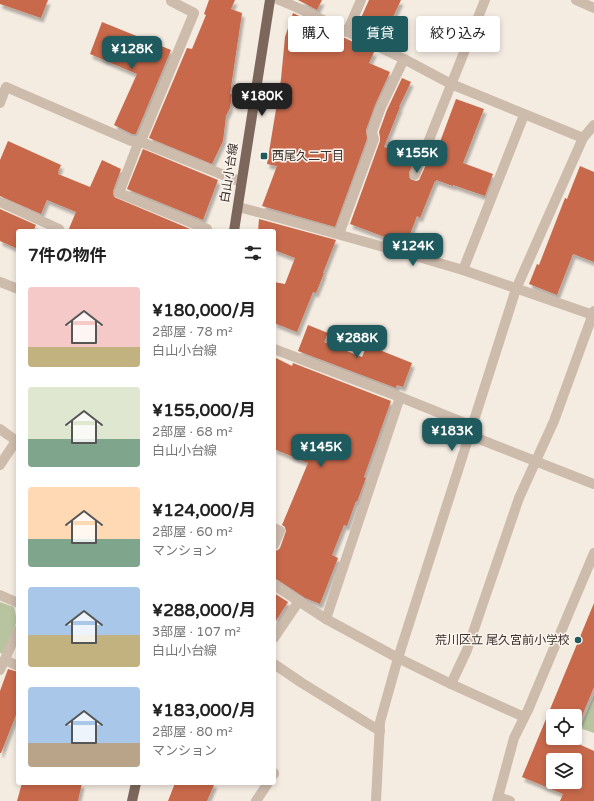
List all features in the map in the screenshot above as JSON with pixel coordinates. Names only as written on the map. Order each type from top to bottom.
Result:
[{"type":"main road","name":"白山小台線","points":[[234,229],[270,0]]},
{"type":"main road","points":[[132,801],[136,785]]},
{"type":"street","points":[[171,0],[194,13],[143,136],[139,141],[119,193],[206,229]]},
{"type":"street","points":[[279,0],[404,59],[451,84],[583,138]]},
{"type":"street","points":[[347,32],[361,0]]},
{"type":"street","points":[[414,175],[486,0]]},
{"type":"street","points":[[576,0],[594,8]]},
{"type":"street","points":[[339,234],[374,139],[372,132],[381,106],[404,59]]},
{"type":"street","points":[[0,103],[6,87],[130,141],[139,141],[241,182]]},
{"type":"street","points":[[462,270],[524,115]]},
{"type":"street","points":[[376,801],[380,722],[398,658],[516,289],[583,138],[594,125]]},
{"type":"street","points":[[0,202],[59,229]]},
{"type":"street","points":[[238,207],[339,234],[462,270],[516,289],[593,313],[554,421],[519,498],[467,650],[451,684]]},
{"type":"street","points":[[0,282],[16,288]]},
{"type":"street","points":[[276,350],[400,397],[536,461],[594,484]]},
{"type":"street","points":[[326,619],[400,397]]},
{"type":"street","points":[[0,429],[16,440]]},
{"type":"street","points":[[0,464],[16,442]]},
{"type":"street","points":[[276,529],[280,531],[276,540]]},
{"type":"street","points":[[510,801],[498,799],[514,738],[594,553]]},
{"type":"street","points":[[276,586],[326,619],[398,658],[524,717]]},
{"type":"street","points":[[0,595],[16,602]]},
{"type":"street","points":[[276,635],[299,601]]},
{"type":"street","points":[[16,634],[2,665],[16,666]]},
{"type":"street","points":[[276,665],[380,731]]},
{"type":"street","points":[[256,801],[267,785]]},
{"type":"green space","points":[[0,602],[14,607],[16,623],[3,654],[0,653]]},
{"type":"green space","points":[[594,695],[594,733],[582,729],[582,723]]},
{"type":"building","points":[[0,0],[48,0],[41,18],[0,4]]},
{"type":"building","points":[[209,0],[235,0],[231,9],[242,13],[230,94],[232,94],[230,108],[226,116],[223,141],[212,164],[149,138],[187,48],[192,49],[206,15],[204,14]]},
{"type":"building","points":[[298,0],[322,0],[317,10]]},
{"type":"building","points":[[369,0],[401,0],[393,16],[362,16]]},
{"type":"building","points":[[293,13],[299,16],[292,16]]},
{"type":"building","points":[[102,22],[171,50],[136,134],[132,134],[114,125],[137,74],[90,54]]},
{"type":"building","points":[[288,28],[288,52],[344,52],[344,38],[352,41],[352,52],[374,52],[369,63],[390,72],[375,105],[366,130],[367,139],[335,227],[262,206],[277,166],[267,164],[281,79],[285,37]]},
{"type":"building","points":[[402,78],[411,82],[399,107],[384,147],[415,158],[409,173],[410,179],[416,181],[419,180],[430,156],[434,158],[456,99],[484,109],[463,163],[493,174],[485,196],[436,180],[420,218],[417,216],[406,245],[350,224],[380,141],[379,132],[387,110]]},
{"type":"building","points":[[8,141],[61,165],[58,174],[90,187],[102,160],[121,169],[113,191],[114,197],[190,229],[69,229],[76,212],[47,200],[41,214],[0,196],[0,160]]},
{"type":"building","points":[[143,149],[218,180],[203,220],[127,189]]},
{"type":"building","points":[[580,166],[594,172],[594,262],[573,254],[557,295],[529,284],[537,264],[539,265],[565,198],[567,199]]},
{"type":"building","points":[[0,209],[36,225],[34,229],[16,229],[16,248],[0,241]]},
{"type":"building","points":[[259,219],[336,240],[316,293],[313,292],[297,332],[276,324],[276,282],[285,284],[295,258],[276,251],[276,229],[258,229]]},
{"type":"building","points":[[308,325],[328,333],[324,342],[362,357],[367,345],[412,363],[403,387],[397,385],[396,388],[298,351]]},
{"type":"building","points":[[276,358],[292,366],[293,363],[391,401],[364,477],[366,478],[357,502],[356,501],[347,526],[344,525],[332,555],[338,558],[320,604],[305,598],[276,580],[276,550],[280,548],[286,531],[285,527],[282,525],[308,463],[276,450]]},
{"type":"building","points":[[276,594],[288,602],[276,621]]},
{"type":"building","points":[[594,603],[594,687],[582,716],[582,709],[550,709]]},
{"type":"building","points":[[8,669],[16,671],[16,715],[1,753],[0,753],[0,691]]},
{"type":"building","points":[[546,719],[546,745],[581,745],[594,751],[594,801],[560,801],[563,794],[551,789],[582,789],[582,753],[546,753],[546,787],[522,777]]},
{"type":"building","points":[[21,785],[82,785],[78,801],[17,801]]},
{"type":"building","points":[[174,785],[214,785],[207,801],[168,801]]},
{"type":"place","name":"西尾久二丁目","points":[[264,156]]},
{"type":"place","name":"荒川区立 尾久宮前小学校","points":[[578,640]]}]
